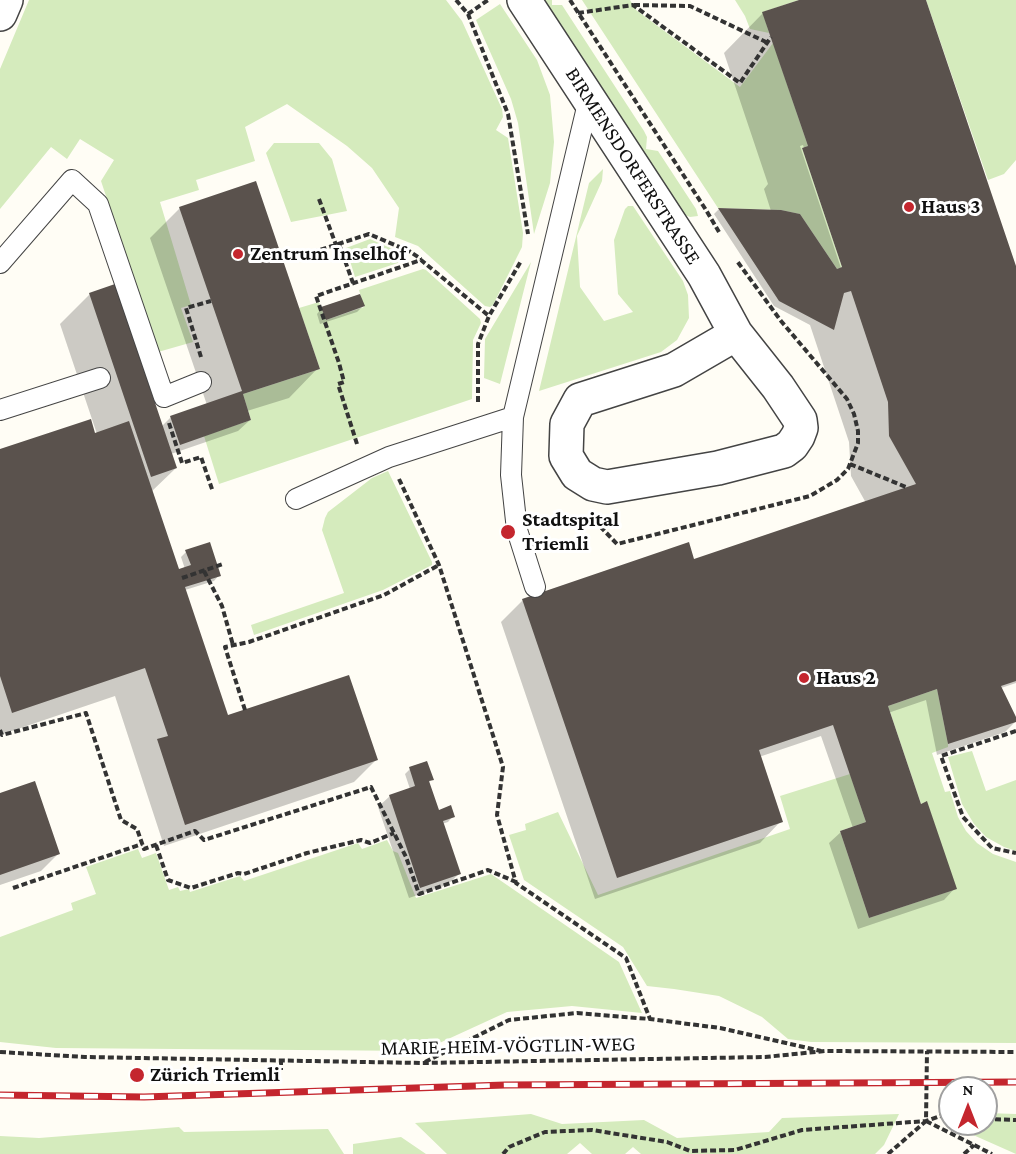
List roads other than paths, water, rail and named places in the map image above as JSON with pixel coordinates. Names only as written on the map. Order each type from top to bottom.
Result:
[{"type":"street","points":[[0,14],[6,0]]},
{"type":"street","name":"BIRMENSDORFERSTRASSE","points":[[524,0],[704,275],[736,334],[778,387],[800,420],[801,428],[792,444],[784,451],[718,468],[607,488],[593,484],[577,474],[566,456],[567,424],[580,400],[674,370],[736,334]]},
{"type":"lane","points":[[535,587],[518,530],[511,475],[513,417],[589,99]]},
{"type":"lane","points":[[0,263],[72,180],[98,204],[164,397],[201,382]]},
{"type":"lane","points":[[0,410],[100,378]]},
{"type":"lane","points":[[296,499],[389,457],[513,417]]},
{"type":"railway","points":[[0,1095],[144,1097],[505,1085],[1016,1082]]},
{"type":"place","name":"Haus 3","points":[[909,207]]},
{"type":"place","name":"Zentrum Inselhof","points":[[238,254]]},
{"type":"place","name":"Stadtspital Triemli","points":[[508,532]]},
{"type":"place","name":"Haus 2","points":[[804,678]]},
{"type":"place","name":"Zürich Triemli","points":[[137,1075]]}]
